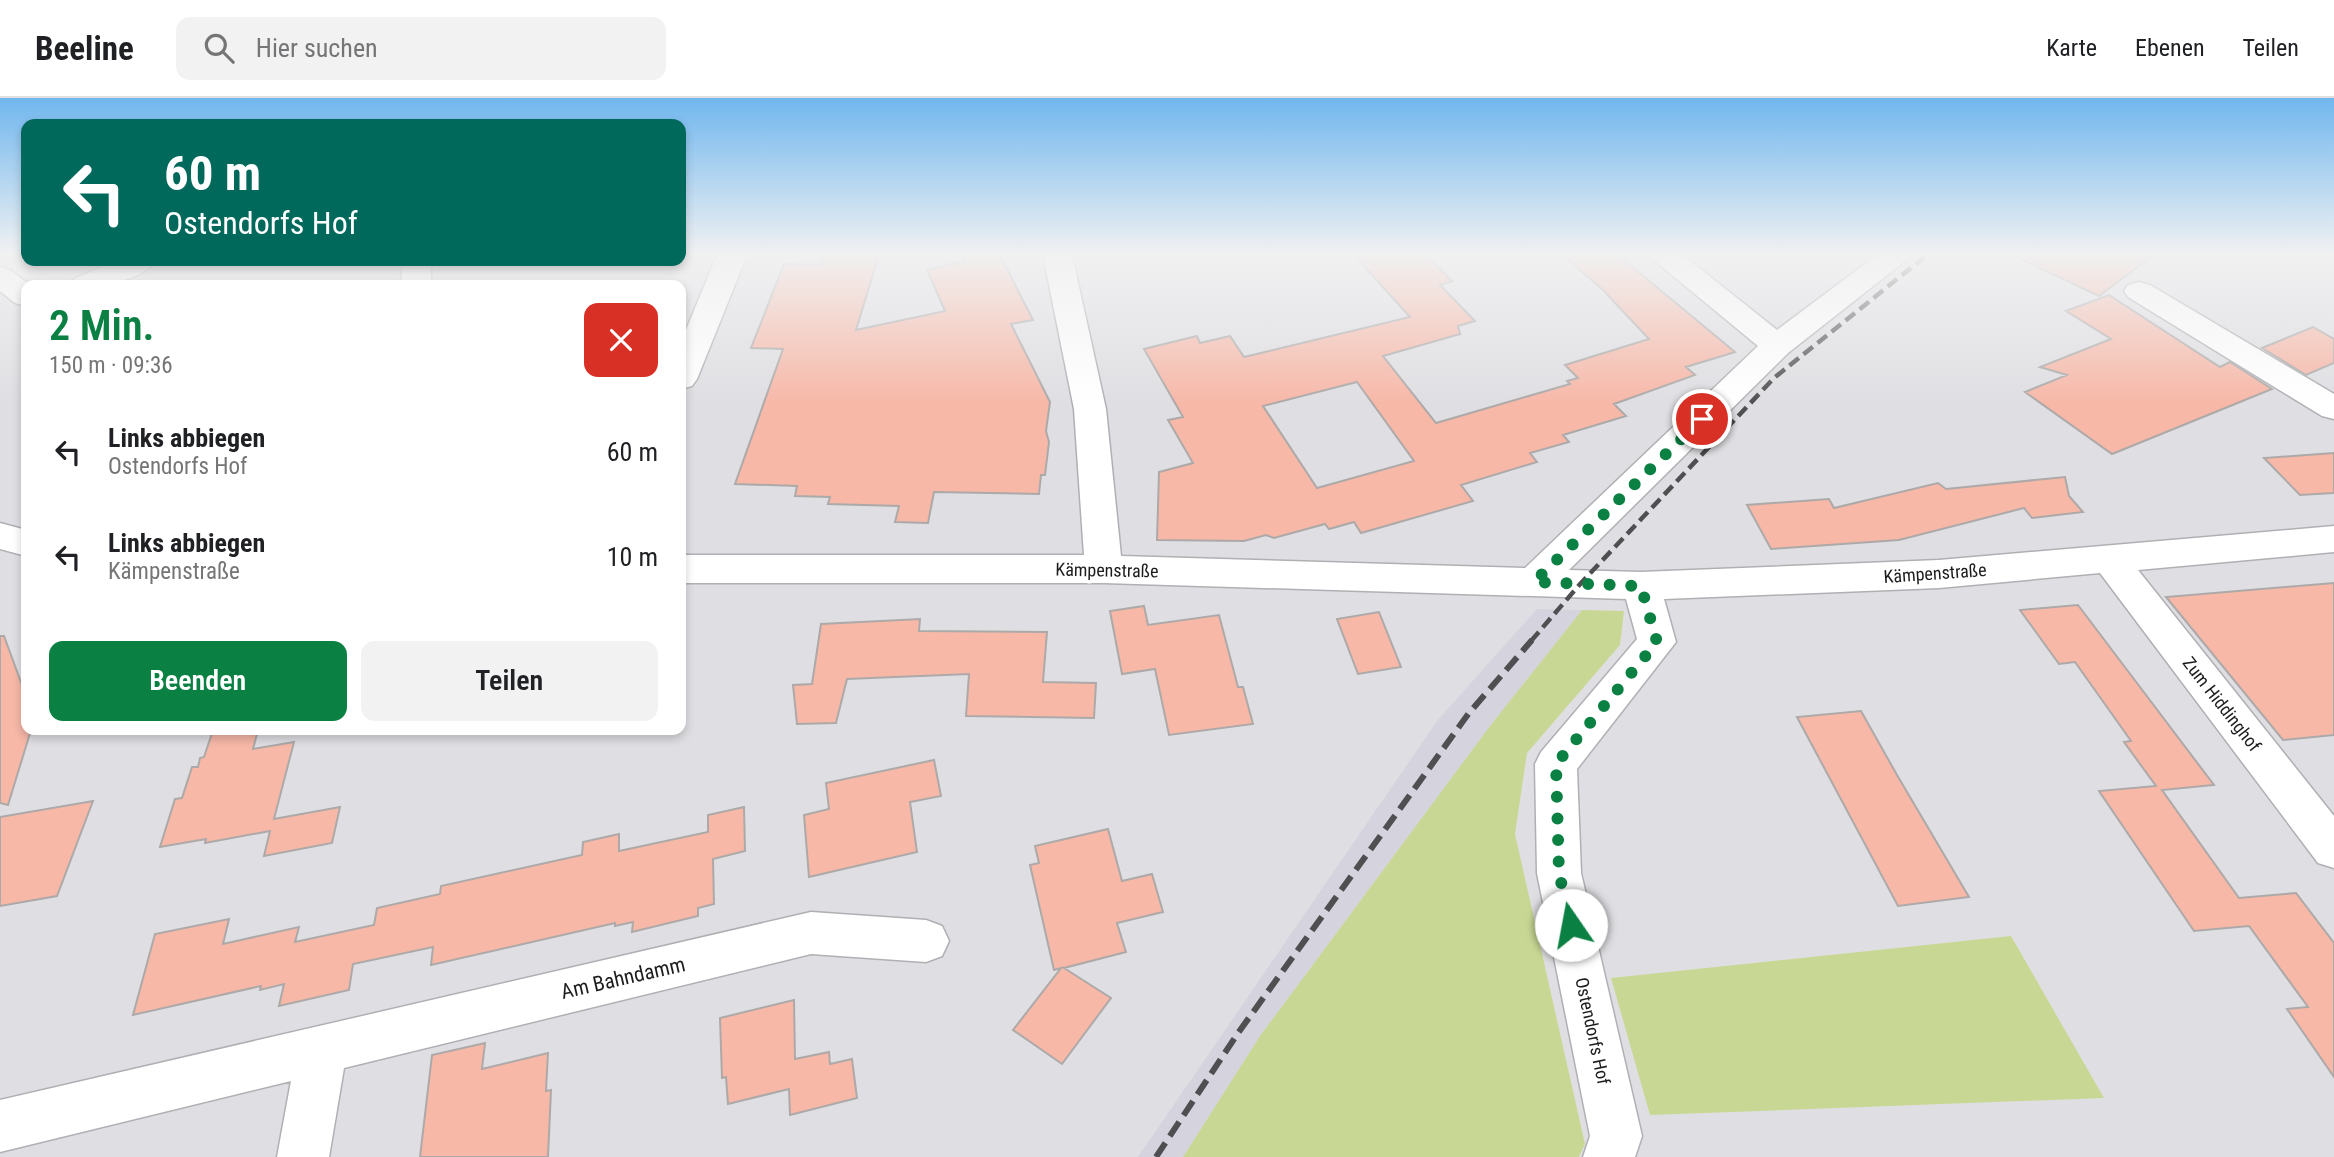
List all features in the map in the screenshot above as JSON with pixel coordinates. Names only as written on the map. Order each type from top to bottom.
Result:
[{"type":"street","points":[[686,367],[712,304]]},
{"type":"street","points":[[1068,304],[1090,409],[1104,569]]},
{"type":"street","points":[[1726,304],[1777,346]]},
{"type":"street","points":[[1534,582],[1777,346],[1831,304]]},
{"type":"street","points":[[2161,304],[2334,408]]},
{"type":"street","points":[[0,536],[21,542]]},
{"type":"street","name":"Kämpenstraße","points":[[686,569],[1104,569],[1641,586],[1939,574],[2334,539]]},
{"type":"street","name":"Zum Hiddinghof","points":[[2109,559],[2334,849]]},
{"type":"street","name":"Ostendorfs Hof","points":[[1616,1150],[1559,873],[1556,764],[1657,642],[1641,586]]},
{"type":"street","name":"Am Bahndamm","points":[[0,1126],[811,933],[926,941]]},
{"type":"street","points":[[303,1157],[322,1049]]},
{"type":"shaded area","points":[[1537,609],[1582,610],[1490,726],[1260,1036],[1183,1157],[1138,1157],[1437,721]]},
{"type":"green space","points":[[1582,610],[1624,611],[1620,645],[1527,753],[1515,834],[1585,1144],[1579,1157],[1183,1157],[1260,1036],[1490,726]]},
{"type":"green space","points":[[2011,936],[2104,1098],[1650,1115],[1611,978]]},
{"type":"building","points":[[768,304],[864,304],[856,330],[945,311],[942,304],[1025,304],[1033,320],[1011,324],[1050,402],[1046,431],[1049,442],[1045,475],[1041,475],[1039,494],[934,492],[928,523],[895,522],[899,506],[828,504],[830,497],[795,496],[797,486],[735,484],[783,349],[751,348]]},
{"type":"building","points":[[1399,304],[1459,304],[1475,321],[1458,326],[1460,334],[1383,356],[1436,423],[1570,384],[1567,381],[1578,378],[1565,365],[1649,339],[1617,304],[1678,304],[1735,352],[1686,367],[1695,375],[1614,404],[1626,416],[1563,435],[1569,442],[1530,453],[1537,462],[1461,485],[1473,501],[1361,533],[1354,522],[1329,529],[1325,524],[1274,538],[1266,535],[1244,541],[1157,540],[1159,472],[1193,463],[1168,420],[1183,417],[1144,349],[1197,336],[1200,343],[1230,336],[1244,357],[1410,317]],"holes":[[[1357,382],[1414,461],[1317,488],[1263,406]]]},
{"type":"building","points":[[2084,304],[2124,304],[2220,367],[2230,362],[2272,389],[2112,454],[2025,392],[2067,375],[2040,367],[2111,339],[2066,311]]},
{"type":"building","points":[[2313,327],[2334,339],[2334,363],[2306,375],[2262,348]]},
{"type":"building","points":[[2334,453],[2334,493],[2300,495],[2264,458]]},
{"type":"building","points":[[2065,477],[2069,496],[2083,512],[2032,518],[2024,508],[1899,540],[1771,549],[1747,505],[1829,499],[1834,508],[1938,483],[1946,489]]},
{"type":"building","points":[[2334,583],[2334,735],[2283,740],[2166,597]]},
{"type":"building","points":[[2078,605],[2214,785],[2162,790],[2239,898],[2296,893],[2334,943],[2334,1077],[2287,1009],[2308,1007],[2249,926],[2194,931],[2099,791],[2156,786],[2124,742],[2131,741],[2075,662],[2059,664],[2020,610]]},
{"type":"building","points":[[1144,606],[1148,625],[1219,615],[1238,687],[1243,687],[1253,724],[1169,735],[1155,669],[1122,674],[1110,611]]},
{"type":"building","points":[[1379,612],[1401,667],[1358,674],[1337,619]]},
{"type":"building","points":[[920,619],[919,631],[1047,632],[1043,682],[1096,683],[1094,718],[966,716],[969,674],[847,679],[836,723],[797,724],[793,685],[812,684],[821,624]]},
{"type":"building","points":[[0,636],[4,636],[21,682],[21,735],[29,735],[8,805],[0,803]]},
{"type":"building","points":[[1861,711],[1969,897],[1898,906],[1797,717]]},
{"type":"building","points":[[211,735],[257,735],[253,749],[294,742],[274,819],[340,807],[332,843],[264,856],[270,831],[205,843],[206,839],[160,847],[175,799],[182,798],[192,767],[198,767],[200,758],[204,757]]},
{"type":"building","points":[[934,760],[941,796],[910,802],[917,852],[809,877],[804,815],[829,809],[826,783]]},
{"type":"building","points":[[93,801],[57,896],[0,906],[0,817]]},
{"type":"building","points":[[744,807],[745,851],[713,859],[714,904],[698,908],[698,916],[632,932],[633,922],[615,926],[615,923],[431,965],[433,947],[353,964],[349,990],[279,1006],[284,984],[260,990],[261,986],[133,1015],[155,934],[229,919],[223,944],[299,927],[295,942],[374,925],[377,908],[440,894],[441,886],[582,855],[583,842],[619,834],[619,851],[708,832],[708,815]]},
{"type":"building","points":[[1108,829],[1122,881],[1152,874],[1163,912],[1117,923],[1126,952],[1064,968],[1111,998],[1062,1064],[1013,1030],[1061,968],[1054,970],[1030,865],[1039,863],[1035,846]]},
{"type":"building","points":[[794,1000],[795,1059],[829,1052],[830,1064],[852,1059],[857,1098],[790,1115],[789,1089],[728,1104],[726,1077],[722,1078],[720,1018]]},
{"type":"building","points":[[485,1043],[482,1069],[548,1053],[546,1091],[551,1090],[548,1157],[420,1157],[432,1055]]},
{"type":"railway","points":[[1531,641],[1581,583],[1774,378],[1866,304]]},
{"type":"railway","points":[[1156,1157],[1238,1033],[1469,713],[1532,640]]},
{"type":"route","points":[[1571,925],[1559,873],[1556,764],[1657,642],[1641,586],[1534,582],[1702,419]]}]
